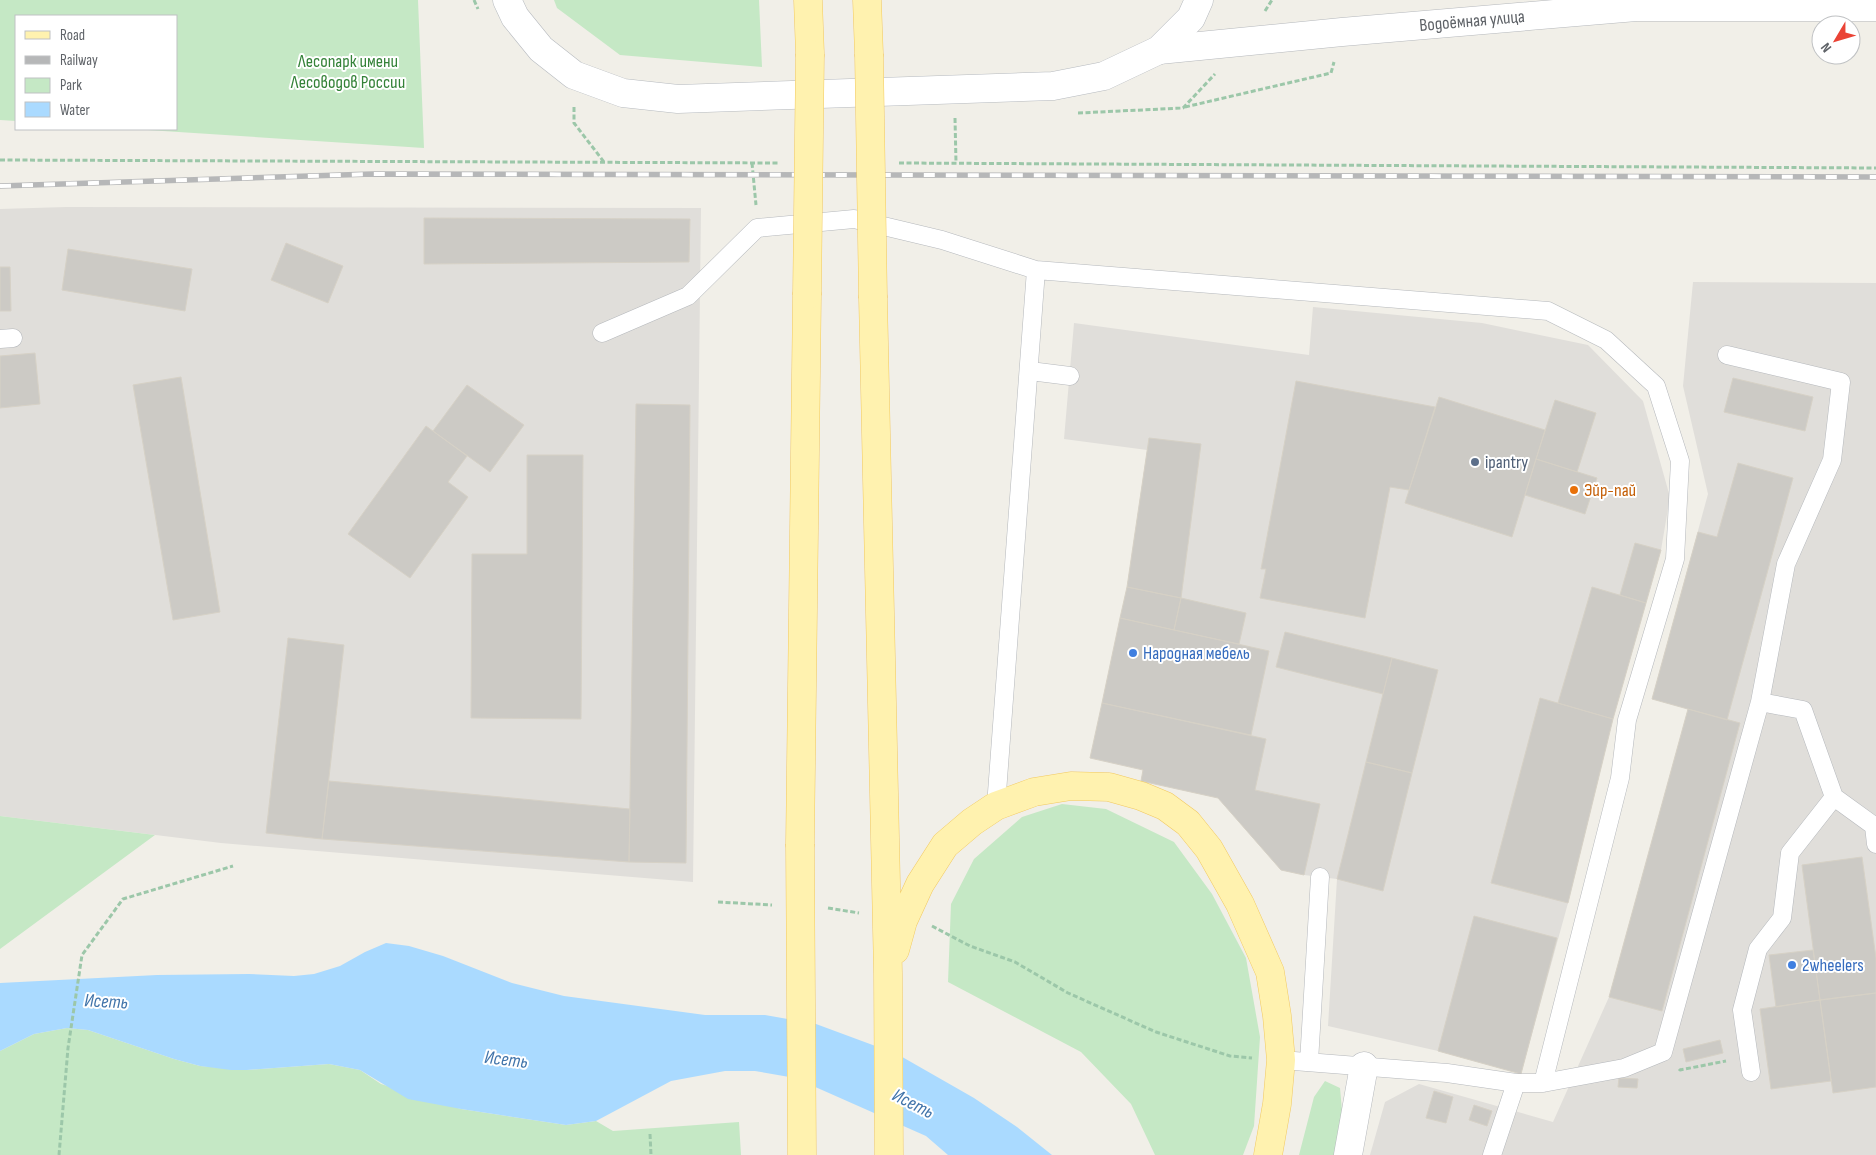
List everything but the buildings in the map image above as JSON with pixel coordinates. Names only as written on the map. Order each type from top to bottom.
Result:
[{"type":"main road","points":[[802,1155],[800,844],[810,54],[808,0]]},
{"type":"main road","points":[[867,0],[888,973],[890,1154]]},
{"type":"main road","points":[[888,973],[903,921],[920,884],[945,845],[972,822],[996,806],[1034,792],[1071,786],[1109,787],[1141,796],[1165,806],[1188,824],[1209,849],[1240,904],[1270,972],[1277,1016],[1280,1060],[1277,1104],[1268,1155]]},
{"type":"street","points":[[507,0],[515,17],[541,49],[574,75],[623,93],[678,99],[1053,86],[1104,76],[1159,50],[1191,18],[1199,0]]},
{"type":"street","name":"Водоёмная улица","points":[[1159,50],[1636,7],[1876,7]]},
{"type":"street","points":[[1348,1155],[1364,1066]]},
{"type":"lane","points":[[602,332],[688,296],[757,228],[854,219],[942,240],[1036,270],[1548,311],[1606,340],[1656,386],[1680,462],[1675,560],[1627,720],[1620,778],[1543,1083]]},
{"type":"lane","points":[[996,806],[1030,371],[1036,270]]},
{"type":"lane","points":[[1280,1060],[1447,1073],[1516,1084],[1543,1083],[1624,1068],[1663,1052],[1760,702],[1786,564],[1832,460],[1841,382],[1727,355]]},
{"type":"lane","points":[[1030,371],[1070,376]]},
{"type":"lane","points":[[1760,702],[1802,710],[1834,797],[1874,826],[1876,844]]},
{"type":"lane","points":[[1751,1072],[1742,1010],[1758,949],[1782,918],[1790,853],[1834,797]]},
{"type":"lane","points":[[1309,1062],[1320,877]]},
{"type":"lane","points":[[1492,1155],[1516,1084]]},
{"type":"path","points":[[1183,108],[1330,73],[1342,32]]},
{"type":"path","points":[[950,90],[955,116],[956,163]]},
{"type":"path","points":[[574,106],[574,123],[604,162]]},
{"type":"path","points":[[0,160],[781,163]]},
{"type":"path","points":[[752,163],[757,228]]},
{"type":"path","points":[[898,163],[1876,168]]},
{"type":"path","points":[[59,1155],[68,1048],[82,955],[123,899],[233,866]]},
{"type":"path","points":[[718,902],[779,906]]},
{"type":"path","points":[[818,908],[838,909],[930,926],[970,946],[1015,962],[1068,993],[1156,1032],[1230,1056],[1280,1060]]},
{"type":"path","points":[[1663,1052],[1680,1070],[1722,1062]]},
{"type":"path","points":[[650,1134],[651,1155]]},
{"type":"shaded area","points":[[66,207],[701,208],[693,882],[221,843],[0,816],[0,209]]},
{"type":"shaded area","points":[[1693,282],[1876,283],[1876,1155],[1370,1155],[1385,1102],[1419,1084],[1553,1122],[1609,997],[1688,709],[1652,699],[1708,494],[1683,386]]},
{"type":"shaded area","points":[[1313,307],[1482,323],[1588,345],[1643,401],[1670,497],[1661,550],[1613,719],[1568,903],[1521,1074],[1438,1051],[1328,1026],[1337,879],[1281,870],[1218,798],[1141,781],[1143,770],[1102,703],[1127,587],[1147,450],[1064,439],[1074,323],[1309,355]]},
{"type":"green space","name":"Лесопарк имени Лесоводов России","points":[[0,0],[418,0],[424,148],[147,130],[178,130],[178,15],[15,15],[15,121],[0,120]]},
{"type":"green space","points":[[554,0],[759,0],[762,67],[620,55],[557,8]]},
{"type":"green space","points":[[1062,804],[1106,809],[1174,842],[1212,894],[1246,958],[1260,1037],[1254,1126],[1243,1155],[1155,1155],[1131,1104],[1081,1052],[948,982],[951,904],[974,859],[1022,817]]},
{"type":"green space","points":[[0,816],[155,835],[0,949]]},
{"type":"green space","points":[[67,1028],[88,1030],[200,1066],[247,1070],[329,1064],[360,1070],[381,1084],[461,1109],[566,1125],[596,1121],[613,1131],[739,1122],[741,1155],[0,1155],[0,1051],[34,1034]]},
{"type":"green space","points":[[1325,1081],[1340,1088],[1343,1122],[1337,1155],[1299,1155],[1314,1097]]},
{"type":"water","name":"Исеть","points":[[386,943],[409,946],[443,956],[512,983],[564,996],[705,1015],[765,1015],[816,1024],[897,1054],[974,1098],[1017,1127],[1052,1155],[948,1155],[926,1136],[795,1078],[755,1071],[725,1071],[671,1081],[596,1121],[566,1125],[408,1099],[360,1070],[329,1064],[247,1070],[200,1066],[88,1030],[67,1028],[34,1034],[0,1051],[0,983],[157,975],[249,974],[294,976],[314,974],[340,966]]},
{"type":"railway","points":[[0,186],[372,174],[1876,177]]},
{"type":"place","name":"ipantry","points":[[1475,462]]},
{"type":"place","name":"Эйр-пай","points":[[1574,490]]},
{"type":"place","name":"Народная мебель","points":[[1133,653]]},
{"type":"place","name":"2wheelers","points":[[1792,965]]}]
